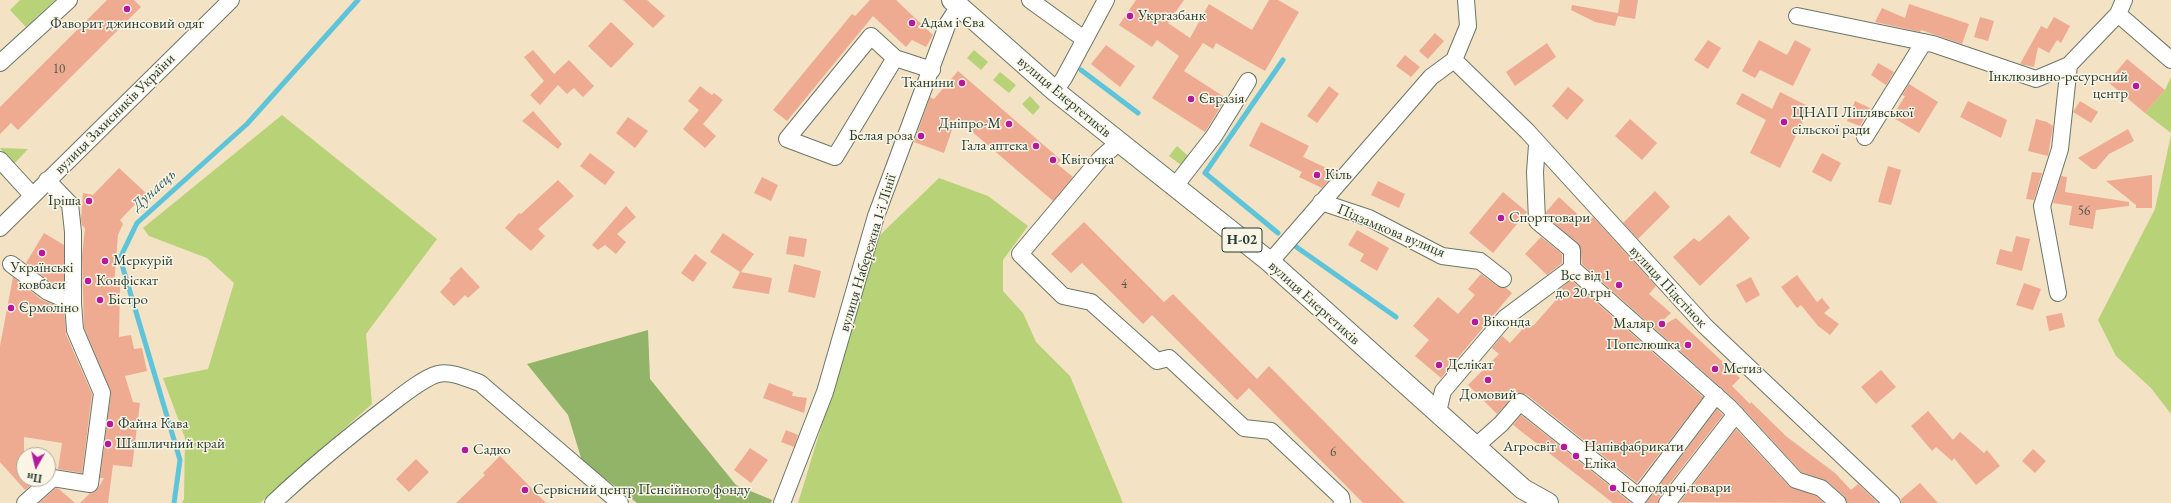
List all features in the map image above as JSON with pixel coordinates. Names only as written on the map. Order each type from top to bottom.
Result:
[{"type":"main road","name":"вулиця Енергетиків","points":[[955,3],[1055,91],[1270,262],[1476,446],[1527,496],[1548,503]]},
{"type":"street","points":[[0,63],[69,0]]},
{"type":"street","name":"вулиця Захисників України","points":[[0,228],[231,0]]},
{"type":"street","points":[[1030,0],[1084,39]]},
{"type":"street","points":[[1055,91],[1064,78],[1106,0]]},
{"type":"street","points":[[1454,60],[1468,26],[1466,0]]},
{"type":"street","name":"вулиця Набережна 1-ї Лінії","points":[[782,503],[825,392],[876,216],[932,70],[955,3]]},
{"type":"street","points":[[1797,16],[1924,42],[2036,80],[2069,65],[2121,7],[2171,60]]},
{"type":"street","points":[[895,58],[836,157],[787,139],[870,36],[895,58],[932,70]]},
{"type":"street","points":[[1865,137],[1924,42]]},
{"type":"street","name":"вулиця Підстінок","points":[[1454,60],[1527,131],[1538,145],[1705,326],[1892,503]]},
{"type":"street","name":"Підзамкова вулиця","points":[[1270,262],[1431,77],[1454,60]]},
{"type":"street","points":[[2058,293],[2042,206],[2060,149],[2069,65]]},
{"type":"street","points":[[1175,186],[1214,136],[1248,81]]},
{"type":"street","points":[[1119,142],[1100,159],[1020,254],[1063,296],[1091,302],[1157,361],[1169,358],[1244,428],[1271,431],[1340,497],[1342,503]]},
{"type":"street","points":[[1538,145],[1535,172],[1537,221],[1572,250],[1572,268],[1716,395],[1736,414],[1796,480],[1821,488],[1838,503]]},
{"type":"street","points":[[0,160],[32,195]]},
{"type":"street","points":[[25,503],[53,478],[90,484],[102,392],[75,330],[73,304],[73,232],[70,204],[48,180]]},
{"type":"street","name":"Підзамкова вулиця","points":[[1321,202],[1369,218],[1442,256],[1480,261],[1503,279]]},
{"type":"street","points":[[11,264],[48,292],[73,304]]},
{"type":"street","points":[[1438,412],[1443,391],[1505,318],[1572,268]]},
{"type":"street","points":[[273,503],[297,479],[388,406],[410,389],[439,374],[457,375],[480,383],[620,503]]},
{"type":"street","points":[[1476,446],[1501,424],[1520,402],[1635,500],[1716,395]]},
{"type":"street","points":[[1667,503],[1736,414]]},
{"type":"green space","points":[[20,0],[55,0],[26,27],[10,10]]},
{"type":"green space","points":[[974,50],[988,62],[981,70],[967,58]]},
{"type":"green space","points":[[1000,72],[1016,85],[1009,93],[993,80]]},
{"type":"green space","points":[[2171,77],[2171,133],[2145,113],[2165,90]]},
{"type":"green space","points":[[1030,96],[1040,107],[1033,115],[1022,104]]},
{"type":"green space","points":[[282,115],[437,239],[366,334],[372,404],[260,503],[182,503],[184,499],[185,438],[163,378],[208,369],[234,283],[207,258],[149,236],[143,228]]},
{"type":"green space","points":[[2171,135],[2171,414],[2151,388],[2116,356],[2098,320],[2155,209]]},
{"type":"green space","points":[[1177,146],[1188,156],[1181,165],[1169,156]]},
{"type":"green space","points":[[0,148],[28,149],[13,165]]},
{"type":"green space","points":[[939,178],[988,196],[1028,226],[1003,260],[1003,291],[1023,313],[1036,342],[1070,376],[1123,503],[798,503],[880,235]]},
{"type":"green space","points":[[648,330],[650,379],[736,485],[772,500],[771,503],[637,503],[582,461],[568,415],[527,364]]},
{"type":"building","points":[[107,0],[134,0],[141,7],[18,130],[11,123],[0,134],[0,107]]},
{"type":"building","points":[[623,0],[647,0],[665,16],[653,28]]},
{"type":"building","points":[[870,0],[896,0],[933,35],[926,47],[912,40],[906,47],[873,16],[787,121],[773,110],[852,14],[855,16]]},
{"type":"building","points":[[1136,0],[1184,0],[1168,23],[1190,38],[1209,4],[1252,30],[1269,0],[1278,0],[1299,12],[1265,71],[1216,43],[1213,49],[1203,43],[1184,71],[1226,98],[1205,132],[1152,98],[1179,56],[1157,40],[1152,47],[1119,25]]},
{"type":"building","points":[[1620,0],[1638,0],[1635,19],[1618,16],[1615,26],[1595,22],[1571,10],[1572,5],[1618,13]]},
{"type":"building","points":[[1909,4],[1969,24],[1962,44],[1921,30],[1920,32],[1875,22],[1882,8],[1905,18]]},
{"type":"building","points":[[1980,17],[1994,21],[1988,41],[1974,37]]},
{"type":"building","points":[[2054,17],[2070,26],[2061,43],[2057,40],[2049,53],[2038,47],[2034,67],[2020,64],[2041,26],[2047,29]]},
{"type":"building","points":[[611,22],[634,44],[611,68],[588,46]]},
{"type":"building","points":[[1435,33],[1444,41],[1428,59],[1419,51]]},
{"type":"building","points":[[1708,40],[1721,48],[1708,69],[1694,60]]},
{"type":"building","points":[[1759,40],[1787,55],[1795,40],[1811,49],[1793,86],[1760,70],[1755,78],[1742,71]]},
{"type":"building","points":[[1547,43],[1556,57],[1515,86],[1506,72]]},
{"type":"building","points":[[1106,45],[1135,66],[1120,87],[1091,64]]},
{"type":"building","points":[[533,50],[554,74],[569,60],[594,86],[583,97],[574,88],[567,94],[558,85],[540,105],[530,95],[544,81],[524,57]]},
{"type":"building","points":[[1405,55],[1420,67],[1411,77],[1396,66]]},
{"type":"building","name":"Інклюзивно-ресурсний центр","points":[[2127,59],[2165,90],[2145,113],[2108,82]]},
{"type":"building","points":[[1878,63],[1894,72],[1886,85],[1871,75]]},
{"type":"building","points":[[958,71],[1061,160],[1057,164],[1073,177],[1053,201],[956,118],[944,153],[914,142],[930,97],[934,99]]},
{"type":"building","points":[[1909,84],[1938,102],[1919,133],[1892,117],[1905,96],[1902,95]]},
{"type":"building","points":[[700,86],[712,95],[714,93],[723,100],[703,124],[716,136],[705,148],[683,129],[699,110],[688,101]]},
{"type":"building","points":[[1329,86],[1339,94],[1317,123],[1307,116]]},
{"type":"building","points":[[1568,87],[1584,100],[1567,120],[1552,106]]},
{"type":"building","name":"ЦНАП Ліплявської сільскої ради","points":[[1780,92],[1810,107],[1780,168],[1750,153],[1766,120],[1736,104],[1742,93],[1772,109]]},
{"type":"building","points":[[1855,101],[1870,108],[1860,126],[1847,121]]},
{"type":"building","points":[[1968,101],[2007,120],[2001,138],[1960,117]]},
{"type":"building","points":[[2080,101],[2098,112],[2091,123],[2073,112]]},
{"type":"building","points":[[533,111],[562,144],[558,149],[522,121]]},
{"type":"building","points":[[628,117],[648,131],[635,148],[616,133]]},
{"type":"building","points":[[1630,119],[1657,143],[1642,160],[1615,136]]},
{"type":"building","points":[[2036,119],[2047,122],[2053,126],[2048,156],[2028,151]]},
{"type":"building","points":[[1261,122],[1309,146],[1303,157],[1335,172],[1322,188],[1299,177],[1302,172],[1249,146]]},
{"type":"building","points":[[2128,129],[2134,141],[2109,154],[2096,169],[2092,169],[2078,158]]},
{"type":"building","points":[[590,153],[615,172],[605,185],[580,166]]},
{"type":"building","points":[[1822,153],[1841,163],[1831,182],[1812,172]]},
{"type":"building","points":[[1888,166],[1901,170],[1891,205],[1878,202]]},
{"type":"building","points":[[119,168],[146,193],[120,220],[123,224],[118,235],[114,286],[120,286],[119,337],[131,335],[134,349],[142,348],[147,371],[125,376],[133,402],[140,403],[132,467],[113,465],[108,503],[80,503],[90,493],[97,490],[104,478],[100,478],[111,394],[84,328],[82,256],[85,228],[82,225],[81,219],[83,193],[93,195]]},
{"type":"building","points":[[2032,172],[2042,173],[2034,200],[2026,199]]},
{"type":"building","points":[[2152,175],[2152,208],[2136,208],[2136,205],[2106,181]]},
{"type":"building","points":[[2061,176],[2067,177],[2065,192],[2129,202],[2129,206],[2096,210],[2093,229],[2069,225],[2072,206],[2053,203]]},
{"type":"building","points":[[762,177],[778,185],[771,201],[754,193]]},
{"type":"building","points":[[558,180],[574,196],[538,229],[545,236],[531,251],[505,228],[519,213],[521,214]]},
{"type":"building","points":[[1378,181],[1405,194],[1399,208],[1371,195]]},
{"type":"building","points":[[1655,191],[1670,207],[1638,239],[1623,223]]},
{"type":"building","name":"Спорттовари","points":[[1503,192],[1527,212],[1493,253],[1469,233]]},
{"type":"building","points":[[1559,197],[1587,223],[1593,217],[1656,286],[1649,294],[1671,313],[1658,325],[1660,327],[1676,318],[1740,378],[1732,386],[1750,404],[1751,402],[1787,437],[1835,473],[1851,490],[1858,484],[1878,503],[1847,503],[1844,496],[1827,481],[1801,472],[1735,400],[1582,264],[1580,246],[1546,216],[1546,212]]},
{"type":"building","points":[[626,206],[636,217],[617,234],[626,242],[616,254],[605,245],[598,250],[592,245]]},
{"type":"building","points":[[1729,215],[1750,238],[1700,286],[1673,257],[1694,238],[1699,242]]},
{"type":"building","points":[[1084,222],[1164,302],[1173,294],[1257,379],[1269,366],[1405,503],[1363,503],[1249,388],[1237,400],[1152,315],[1143,324],[1082,263],[1071,273],[1051,254]]},
{"type":"building","points":[[1357,230],[1389,248],[1377,271],[1360,261],[1364,254],[1348,245]]},
{"type":"building","points":[[44,233],[64,245],[64,288],[53,284],[26,263]]},
{"type":"building","points":[[723,233],[754,254],[741,272],[772,278],[769,294],[732,288],[740,272],[710,252]]},
{"type":"building","points":[[789,236],[807,239],[804,257],[786,254]]},
{"type":"building","points":[[2016,236],[2030,239],[2022,271],[1996,264],[2000,249],[2012,252]]},
{"type":"building","points":[[1541,237],[1562,254],[1562,263],[1547,275],[1525,254]]},
{"type":"building","points":[[695,254],[707,263],[693,282],[681,273]]},
{"type":"building","points":[[794,264],[821,271],[815,298],[788,292]]},
{"type":"building","points":[[461,267],[480,287],[468,298],[465,295],[454,306],[440,292],[451,280],[449,279]]},
{"type":"building","points":[[1481,274],[1497,286],[1506,288],[1512,293],[1441,378],[1415,356],[1429,340],[1413,326],[1438,297],[1458,314],[1475,295],[1468,289]]},
{"type":"building","points":[[1797,275],[1817,302],[1822,298],[1830,308],[1824,313],[1839,324],[1830,335],[1818,326],[1801,305],[1797,308],[1781,287]]},
{"type":"building","points":[[13,277],[42,300],[64,309],[66,334],[92,394],[82,473],[58,469],[62,443],[24,437],[24,447],[16,447],[16,480],[0,462],[0,346]]},
{"type":"building","points":[[1751,277],[1760,295],[1746,303],[1736,285]]},
{"type":"building","points":[[1571,280],[1703,397],[1637,483],[1526,394],[1516,393],[1497,414],[1468,385],[1499,354],[1492,348],[1502,336],[1510,343],[1529,322],[1533,326],[1564,291],[1561,288]]},
{"type":"building","points":[[2024,283],[2041,289],[2033,310],[2016,305]]},
{"type":"building","points":[[2062,313],[2065,327],[2049,331],[2046,316]]},
{"type":"building","points":[[1881,370],[1896,387],[1876,404],[1861,387]]},
{"type":"building","points":[[769,383],[793,392],[792,396],[807,398],[804,413],[763,398]]},
{"type":"building","points":[[1717,409],[1723,415],[1659,497],[1658,503],[1646,503]]},
{"type":"building","points":[[1928,411],[1953,440],[1960,432],[1984,453],[1987,450],[2000,466],[1976,485],[1954,458],[1952,461],[1936,447],[1932,451],[1911,426]]},
{"type":"building","points":[[1521,415],[1631,503],[1613,503],[1513,425]]},
{"type":"building","points":[[1736,429],[1789,486],[1816,496],[1824,503],[1680,502]]},
{"type":"building","points":[[786,430],[798,435],[794,447],[781,442]]},
{"type":"building","points":[[750,448],[768,460],[751,483],[734,470]]},
{"type":"building","points":[[2033,449],[2046,461],[2035,473],[2022,461]]},
{"type":"building","points":[[500,456],[546,503],[456,503],[485,475],[483,473]]},
{"type":"building","points":[[416,459],[429,472],[409,492],[396,479]]},
{"type":"building","points":[[1920,483],[1938,503],[1901,503],[1901,499]]},
{"type":"building","points":[[56,488],[59,489],[75,503],[39,503]]},
{"type":"waterway","name":"Дунаець","points":[[174,503],[180,460],[120,258],[137,223],[247,124],[358,0]]},
{"type":"waterway","points":[[1278,233],[1205,173],[1283,60]]},
{"type":"waterway","points":[[1081,70],[1138,113]]},
{"type":"waterway","points":[[1295,246],[1396,317]]},
{"type":"place","name":"Фаворит джинсовий одяг","points":[[127,9]]},
{"type":"place","name":"Укргазбанк","points":[[1130,16]]},
{"type":"place","name":"Адам і Єва","points":[[912,23]]},
{"type":"place","name":"Тканини","points":[[962,83]]},
{"type":"place","name":"Інклюзивно-ресурсний центр","points":[[2136,86]]},
{"type":"place","name":"Євразія","points":[[1191,99]]},
{"type":"place","name":"ЦНАП Ліплявської сільскої ради","points":[[1784,122]]},
{"type":"place","name":"Дніпро-М","points":[[1009,124]]},
{"type":"place","name":"Белая роза","points":[[921,136]]},
{"type":"place","name":"Гала аптека","points":[[1036,146]]},
{"type":"place","name":"Квіточка","points":[[1053,160]]},
{"type":"place","name":"Кіль","points":[[1317,175]]},
{"type":"place","name":"Іріша","points":[[89,201]]},
{"type":"place","name":"Спорттовари","points":[[1501,218]]},
{"type":"place","name":"Українські ковбаси","points":[[42,253]]},
{"type":"place","name":"Меркурій","points":[[105,261]]},
{"type":"place","name":"Конфіскат","points":[[88,281]]},
{"type":"place","name":"Все від 1 до 20 грн","points":[[1619,285]]},
{"type":"place","name":"Бістро","points":[[100,300]]},
{"type":"place","name":"Єрмоліно","points":[[11,308]]},
{"type":"place","name":"Віконда","points":[[1475,322]]},
{"type":"place","name":"Маляр","points":[[1662,324]]},
{"type":"place","name":"Попелюшка","points":[[1688,345]]},
{"type":"place","name":"Делікат","points":[[1439,365]]},
{"type":"place","name":"Метиз","points":[[1715,369]]},
{"type":"place","name":"Домовий","points":[[1488,380]]},
{"type":"place","name":"Файна Кава","points":[[110,424]]},
{"type":"place","name":"Шашличний край","points":[[108,444]]},
{"type":"place","name":"Агросвіт","points":[[1564,447]]},
{"type":"place","name":"Садко","points":[[465,450]]},
{"type":"place","name":"Напівфабрикати Еліка","points":[[1576,456]]},
{"type":"place","name":"Господарчі товари","points":[[1613,488]]},
{"type":"place","name":"Сервісний центр Пенсійного фонду","points":[[525,490]]}]
